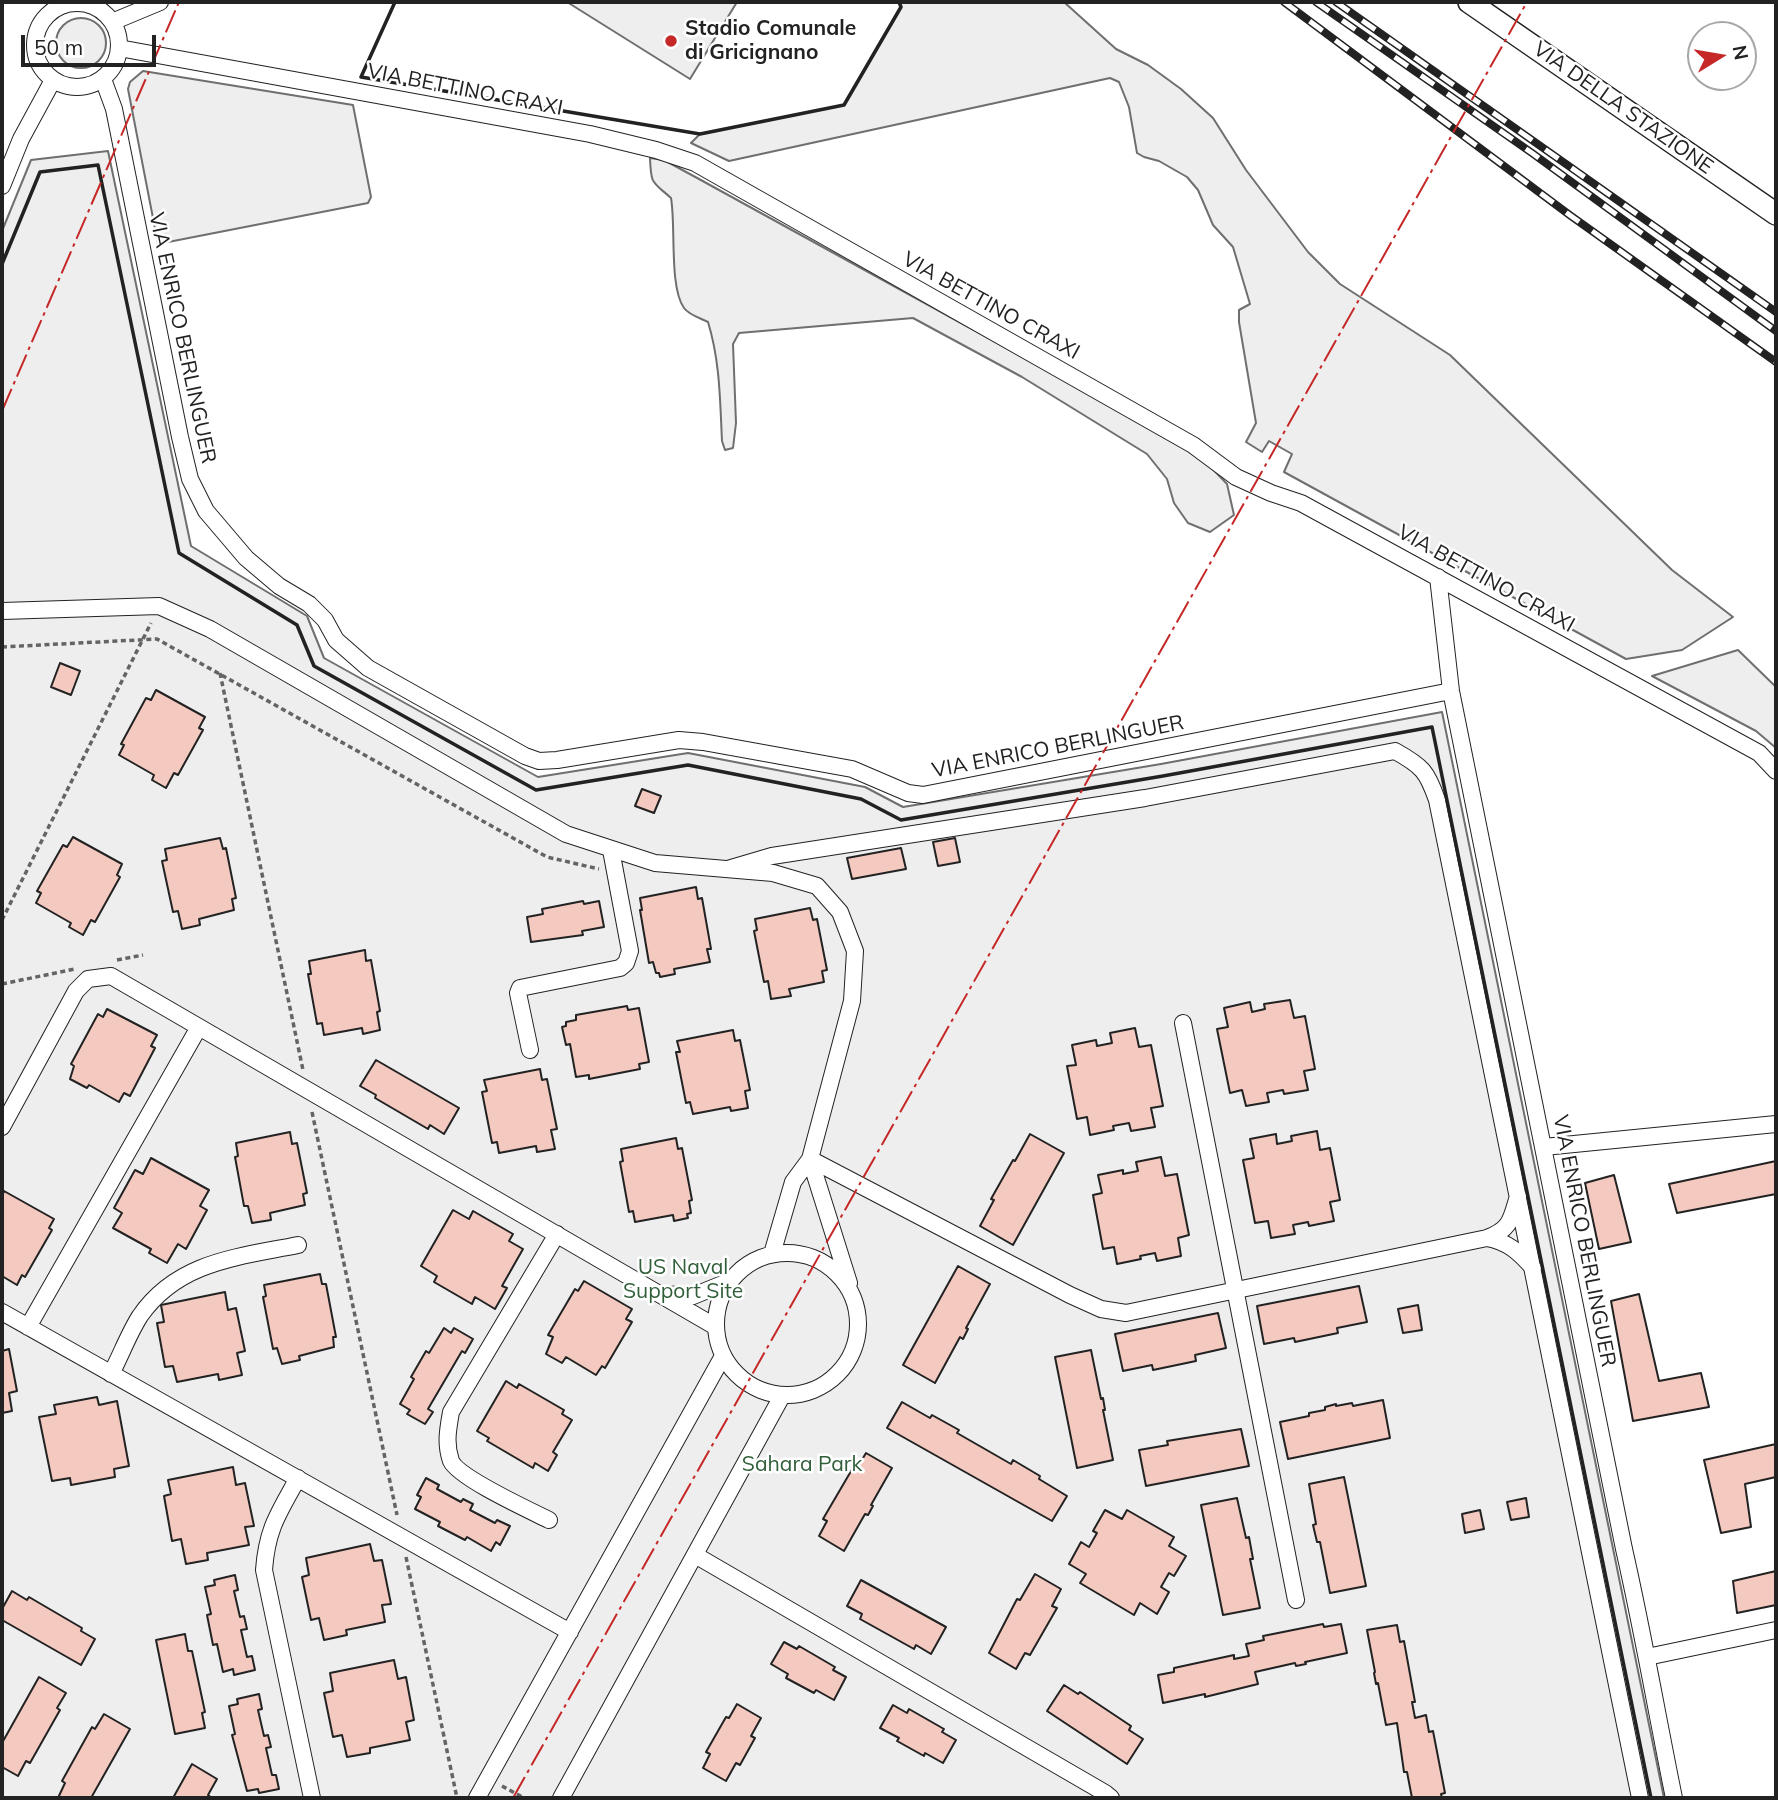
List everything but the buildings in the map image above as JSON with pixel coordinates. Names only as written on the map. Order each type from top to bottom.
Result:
[{"type":"street","points":[[112,22],[160,2]]},
{"type":"street","name":"VIA DELLA STAZIONE","points":[[1469,2],[1776,214]]},
{"type":"street","points":[[89,3],[102,11],[112,22],[119,48],[111,70],[103,79],[83,87],[63,85],[44,71],[35,47],[37,33],[52,12],[63,6],[89,3]]},
{"type":"street","name":"VIA BETTINO CRAXI","points":[[119,48],[590,134],[656,150],[695,163],[1193,445],[1236,477],[1270,493],[1301,503],[1438,577],[1759,753],[1776,771]]},
{"type":"street","name":"VIA ENRICO BERLINGUER","points":[[103,79],[117,121],[182,448],[190,479],[206,511],[246,558],[279,586],[309,604],[325,620],[335,640],[368,668],[525,756],[539,761],[557,760],[679,740],[704,742],[852,769],[908,793],[923,795],[1451,691]]},
{"type":"street","points":[[2,186],[21,139],[54,80]]},
{"type":"street","name":"VIA ENRICO BERLINGUER","points":[[1438,577],[1451,691],[1674,1798]]},
{"type":"street","points":[[2,611],[159,606],[210,629],[566,834],[655,863],[773,873],[817,886],[839,912],[855,951],[852,1001],[810,1159],[793,1182],[772,1254]]},
{"type":"street","points":[[728,869],[772,856],[1145,798],[1395,751],[1414,762],[1428,776],[1437,800],[1519,1193],[1640,1798]]},
{"type":"street","points":[[530,1050],[518,993],[520,988],[620,968],[626,963],[630,951],[611,850]]},
{"type":"street","points":[[2,1127],[76,991],[88,979],[111,976],[716,1326]]},
{"type":"street","points":[[1183,1023],[1296,1600]]},
{"type":"street","points":[[28,1327],[199,1027]]},
{"type":"street","points":[[1544,1147],[1776,1124]]},
{"type":"street","points":[[810,1159],[1101,1309],[1126,1313],[1487,1238],[1500,1233],[1510,1224],[1519,1193]]},
{"type":"street","points":[[810,1159],[855,1302],[859,1325],[855,1348],[844,1368],[827,1384],[806,1394],[782,1396],[758,1390],[738,1376],[723,1356],[716,1326],[719,1303],[730,1281],[756,1259],[793,1252],[813,1257],[832,1268],[846,1283],[855,1302]]},
{"type":"street","points":[[549,1520],[470,1478],[452,1463],[446,1441],[451,1412],[557,1234]]},
{"type":"street","points":[[1487,1238],[1503,1241],[1534,1269]]},
{"type":"street","points":[[111,1374],[139,1318],[153,1298],[174,1281],[224,1260],[298,1245]]},
{"type":"street","points":[[660,1294],[693,1296],[730,1281]]},
{"type":"street","points":[[2,1312],[570,1632]]},
{"type":"street","points":[[477,1798],[723,1356]]},
{"type":"street","points":[[561,1798],[782,1396]]},
{"type":"street","points":[[298,1478],[274,1520],[266,1543],[264,1570],[312,1798]]},
{"type":"street","points":[[695,1555],[1111,1798]]},
{"type":"street","points":[[1647,1657],[1776,1630]]},
{"type":"path","points":[[2,920],[159,606]]},
{"type":"path","points":[[2,647],[157,639],[547,858],[606,870]]},
{"type":"path","points":[[220,673],[457,1798]]},
{"type":"path","points":[[488,1779],[524,1798]]},
{"type":"green space","name":"Stadio Comunale di Gricignano","points":[[567,2],[737,2],[690,79]]},
{"type":"green space","points":[[899,2],[1064,2],[1116,49],[1148,65],[1181,89],[1213,118],[1246,170],[1308,252],[1340,284],[1450,355],[1672,570],[1733,617],[1682,650],[1626,659],[1284,472],[1292,454],[1269,441],[1262,452],[1246,442],[1256,423],[1239,310],[1250,304],[1233,247],[1213,225],[1198,190],[1187,177],[1159,161],[1137,153],[1129,107],[1119,82],[1110,78],[729,161],[691,143],[700,134],[844,105],[901,7]]},
{"type":"green space","points":[[81,18],[98,26],[106,43],[98,60],[81,68],[64,60],[56,43],[64,26]]},
{"type":"green space","points":[[143,71],[353,105],[371,197],[368,203],[158,244],[128,89],[130,82]]},
{"type":"green space","name":"US Naval Support Site","points":[[108,151],[191,546],[307,616],[324,658],[538,777],[688,753],[865,787],[903,807],[1161,764],[1442,712],[1664,1798],[2,1798],[2,231],[31,160]]},
{"type":"green space","points":[[650,158],[664,160],[699,179],[1123,412],[1205,461],[1227,484],[1234,515],[1210,532],[1188,523],[1174,503],[1167,479],[1147,454],[1022,377],[913,318],[739,333],[733,344],[736,423],[733,448],[725,450],[712,337],[708,322],[686,310],[679,298],[671,198],[654,182]]},
{"type":"green space","points":[[1738,650],[1776,687],[1776,748],[1756,731],[1652,676]]},
{"type":"railway","points":[[1284,2],[1571,216],[1776,362]]},
{"type":"railway","points":[[1316,2],[1532,153],[1776,331]]},
{"type":"railway","points":[[1336,2],[1776,312]]},
{"type":"wall","points":[[395,2],[361,77],[700,134],[844,105],[901,7],[899,2]]},
{"type":"wall","points":[[2,264],[40,172],[98,165],[179,553],[297,625],[314,666],[536,790],[688,765],[861,799],[901,820],[1432,727],[1651,1798]]},
{"type":"power","points":[[2,411],[179,2]]},
{"type":"power","points":[[513,1798],[1527,2]]},
{"type":"place","name":"Stadio Comunale di Gricignano","points":[[671,41]]},
{"type":"park label","name":"Sahara Park","points":[[802,1465]]}]
